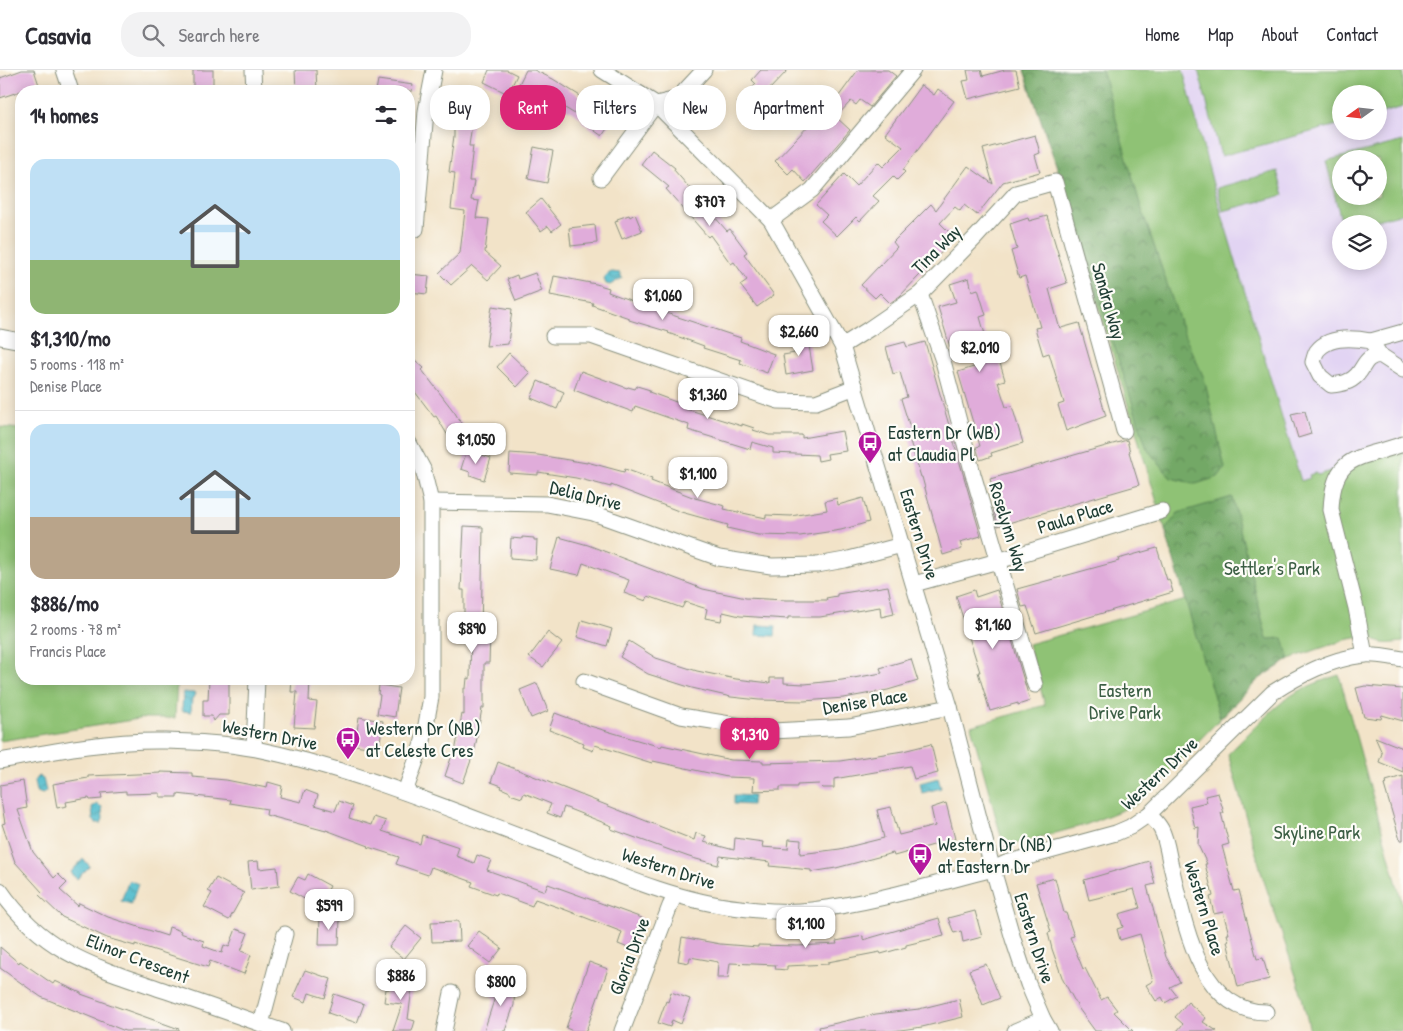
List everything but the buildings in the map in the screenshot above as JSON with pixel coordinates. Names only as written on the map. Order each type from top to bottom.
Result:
[{"type":"street","points":[[64,70],[70,85]]},
{"type":"street","points":[[253,70],[254,85]]},
{"type":"street","points":[[416,229],[426,110],[434,70]]},
{"type":"street","name":"Eastern Drive","points":[[602,70],[656,104],[771,220],[842,346],[950,707],[993,869],[1028,984],[1046,1025]]},
{"type":"street","points":[[601,178],[656,104],[677,99],[704,70]]},
{"type":"street","points":[[771,220],[812,190],[913,70]]},
{"type":"street","name":"Tina Way","points":[[842,346],[920,294],[1016,193],[1055,182]]},
{"type":"street","name":"Sandra Way","points":[[1055,182],[1124,430]]},
{"type":"street","name":"Roselynn Way","points":[[920,294],[943,361],[972,474],[1035,685]]},
{"type":"street","points":[[1380,355],[1372,356],[1363,365],[1357,376],[1345,384],[1331,385],[1320,376],[1313,362],[1318,350],[1328,343],[1342,339],[1357,338],[1372,341],[1403,332]]},
{"type":"street","points":[[553,336],[591,336],[778,402],[816,402],[855,387]]},
{"type":"street","points":[[0,337],[15,340]]},
{"type":"street","points":[[1372,341],[1380,355],[1403,370]]},
{"type":"street","points":[[1365,655],[1356,608],[1332,510],[1332,493],[1336,478],[1345,466],[1356,458],[1403,444]]},
{"type":"street","points":[[405,792],[423,741],[431,698],[431,502],[423,469],[415,454]]},
{"type":"street","name":"Delia Drive","points":[[431,502],[547,504],[593,513],[719,558],[771,566],[816,565],[845,560],[902,545]]},
{"type":"street","name":"Paula Place","points":[[914,584],[998,561],[1162,511]]},
{"type":"street","name":"Western Drive","points":[[0,761],[65,749],[124,742],[162,741],[254,748],[337,768],[405,792],[676,896],[739,908],[811,911],[875,899],[993,869],[1116,834],[1149,814],[1272,693],[1299,676],[1319,667],[1365,655],[1403,658]]},
{"type":"street","name":"Denise Place","points":[[584,680],[681,716],[773,731],[849,727],[950,707]]},
{"type":"street","points":[[254,748],[257,685]]},
{"type":"street","name":"Western Place","points":[[1149,814],[1163,831],[1190,938],[1202,968],[1217,988],[1234,1004],[1250,1012],[1266,1012]]},
{"type":"street","name":"Elinor Crescent","points":[[0,890],[14,910],[38,934],[63,950],[97,967],[282,1031]]},
{"type":"street","name":"Gloria Drive","points":[[622,1031],[670,906],[676,896]]},
{"type":"street","points":[[261,1024],[285,934]]},
{"type":"street","points":[[444,1031],[452,993]]},
{"type":"street","points":[[1016,1031],[1046,1025]]},
{"type":"shaded area","points":[[1183,70],[1403,70],[1403,449],[1301,481],[1214,188]]},
{"type":"green space","name":"Settler's Park","points":[[1024,70],[1183,70],[1214,188],[1301,481],[1310,478],[1309,475],[1315,473],[1318,475],[1403,449],[1403,642],[1381,643],[1371,635],[1345,640],[1292,658],[1259,679],[1137,804],[1085,825],[1004,847],[971,726],[1045,705],[1028,644],[1186,600],[1059,173]]},
{"type":"green space","points":[[1024,70],[1102,70],[1140,204],[1183,331],[1204,378],[1225,468],[1218,477],[1196,484],[1171,478],[1147,449]]},
{"type":"green space","points":[[1198,70],[1403,70],[1403,107],[1388,111],[1388,85],[1332,85],[1332,126],[1221,156]]},
{"type":"green space","points":[[1403,141],[1403,213],[1387,217],[1387,215],[1340,215],[1337,205],[1387,205],[1387,150],[1368,150]]},
{"type":"green space","points":[[1332,159],[1332,185],[1326,161]]},
{"type":"green space","points":[[1277,171],[1284,195],[1223,211],[1217,188]]},
{"type":"green space","points":[[0,427],[15,428],[15,685],[177,685],[175,718],[145,718],[0,741]]},
{"type":"green space","points":[[1232,497],[1267,639],[1283,638],[1289,659],[1259,679],[1220,718],[1165,530],[1178,513]]},
{"type":"green space","name":"Skyline Park","points":[[1339,675],[1403,906],[1403,1031],[1310,1031],[1299,985],[1263,878],[1228,754],[1283,701],[1303,689]]},
{"type":"water","points":[[612,272],[620,273],[622,278],[610,285],[606,284],[604,279],[607,274]]},
{"type":"water","points":[[757,625],[776,626],[775,636],[756,635]]},
{"type":"water","points":[[183,692],[195,693],[192,698],[191,712],[182,711]]},
{"type":"water","points":[[38,776],[43,779],[46,791],[43,794],[36,792],[34,781]]},
{"type":"water","points":[[938,778],[941,788],[922,793],[920,783]]},
{"type":"water","points":[[734,795],[753,796],[752,805],[734,804]]},
{"type":"water","points":[[97,804],[102,807],[103,819],[101,823],[96,823],[93,820],[92,807]]},
{"type":"water","points":[[83,859],[90,866],[77,879],[70,873]]},
{"type":"water","points":[[129,880],[138,884],[131,904],[121,901]]},
{"type":"place","name":"Eastern Dr (WB) at Claudia Pl","points":[[870,464]]},
{"type":"place","name":"Western Dr (NB) at Celeste Cres","points":[[348,760]]},
{"type":"place","name":"Western Dr (NB) at Eastern Dr","points":[[920,876]]},
{"type":"park label","name":"Eastern Drive Park","points":[[1125,701]]}]
